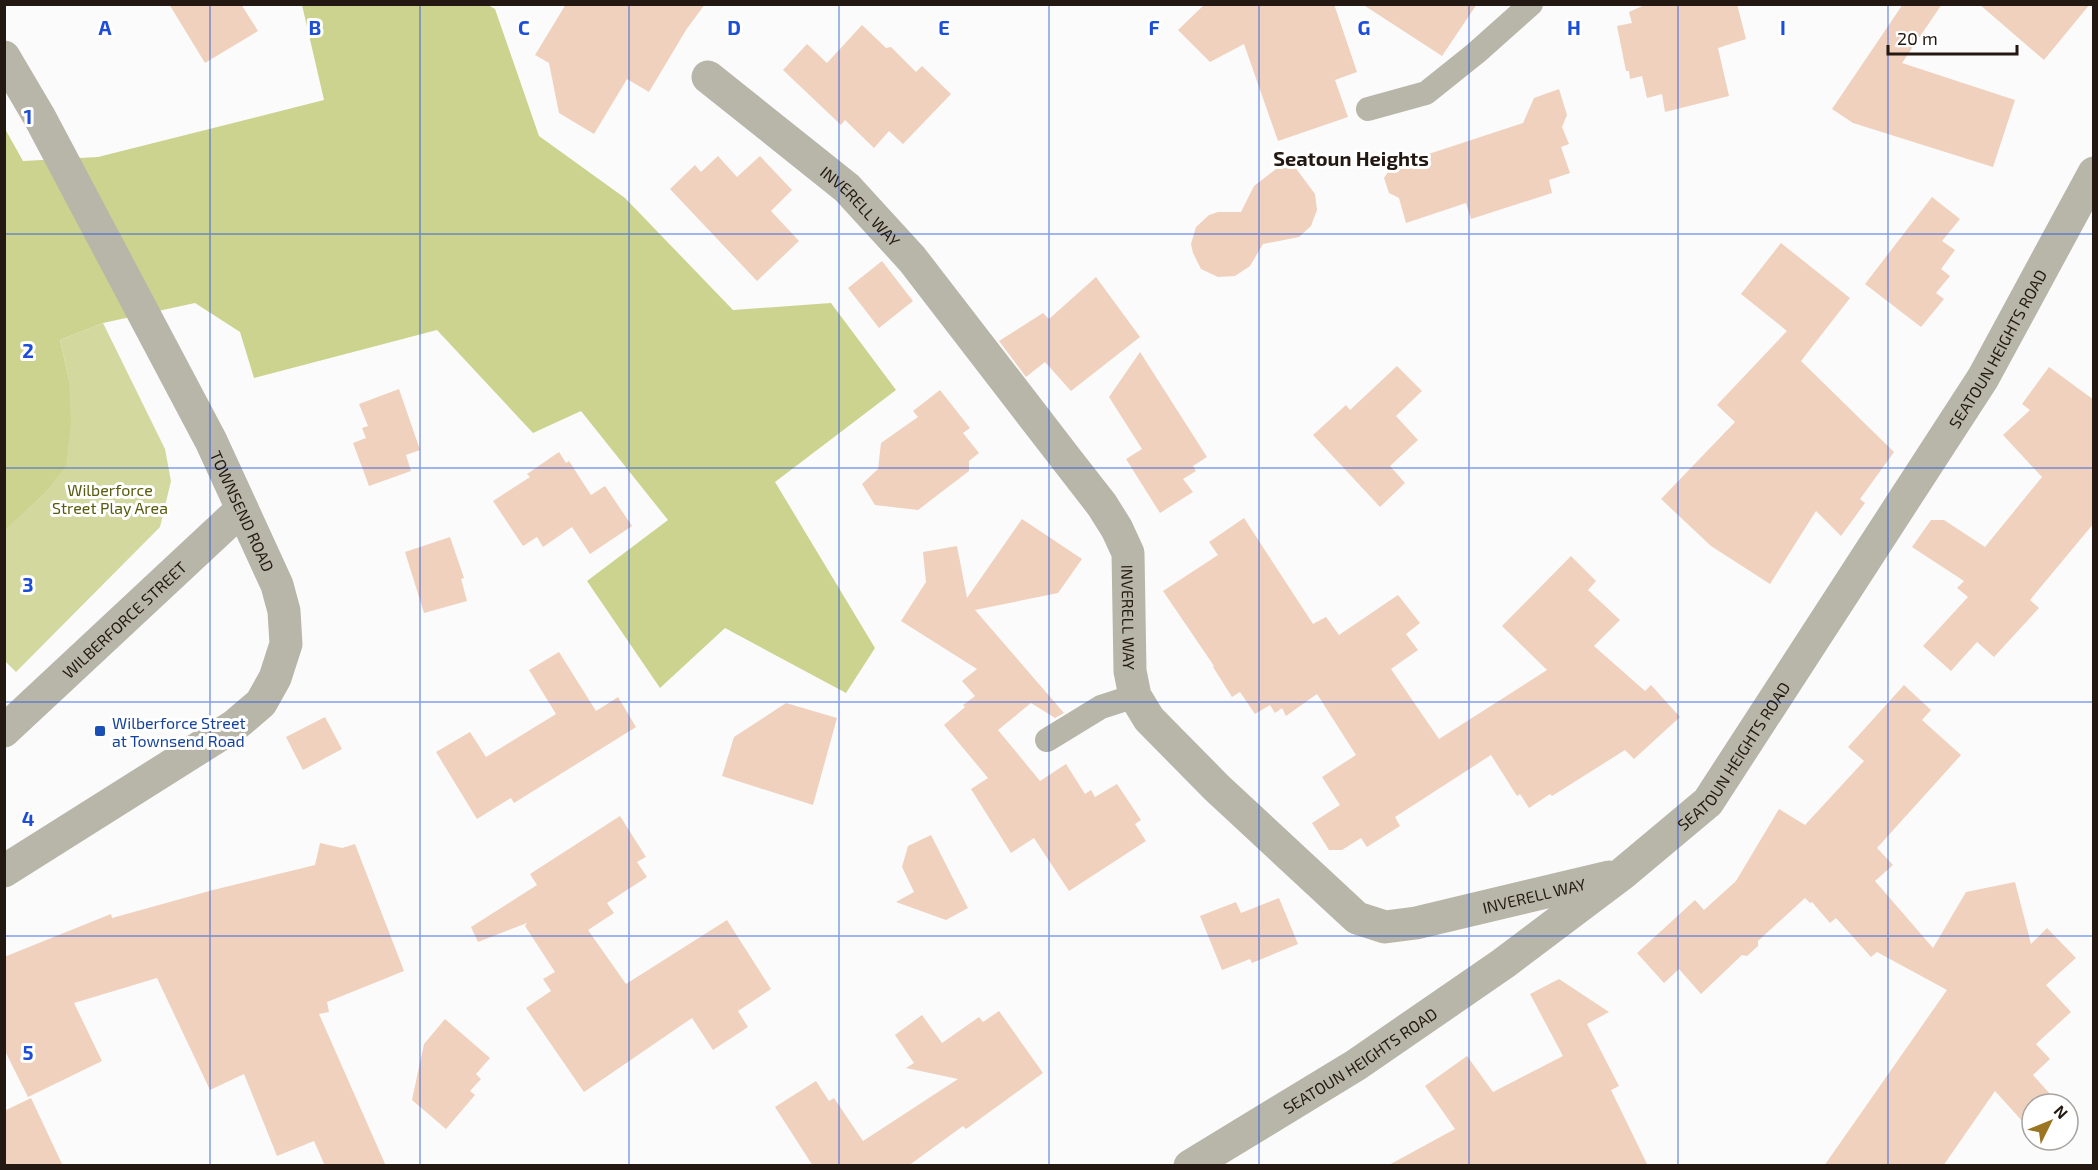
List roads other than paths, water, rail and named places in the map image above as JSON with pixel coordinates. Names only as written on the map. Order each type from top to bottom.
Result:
[{"type":"street","name":"TOWNSEND ROAD","points":[[4,57],[51,139],[211,441],[277,585],[284,611],[286,644],[275,678],[261,703],[234,726],[4,871]]},
{"type":"street","name":"INVERELL WAY","points":[[708,77],[847,188],[912,260],[1102,506],[1128,553],[1130,671],[1135,696],[1149,720],[1202,773],[1357,918],[1385,927],[1416,923],[1622,874]]},
{"type":"street","name":"SEATOUN HEIGHTS ROAD","points":[[1190,1166],[1356,1065],[1504,963],[1622,874],[1708,802],[1983,378],[2094,173]]},
{"type":"street","name":"WILBERFORCE STREET","points":[[4,731],[242,509]]},
{"type":"lane","points":[[1368,110],[1426,93],[1531,4]]},
{"type":"lane","points":[[1047,740],[1101,707],[1135,696]]},
{"type":"place","name":"Wilberforce Street at Townsend Road","points":[[100,731]]},
{"type":"district","name":"Seatoun Heights","points":[[1351,158]]},
{"type":"park label","name":"Wilberforce Street Play Area","points":[[110,498]]}]
